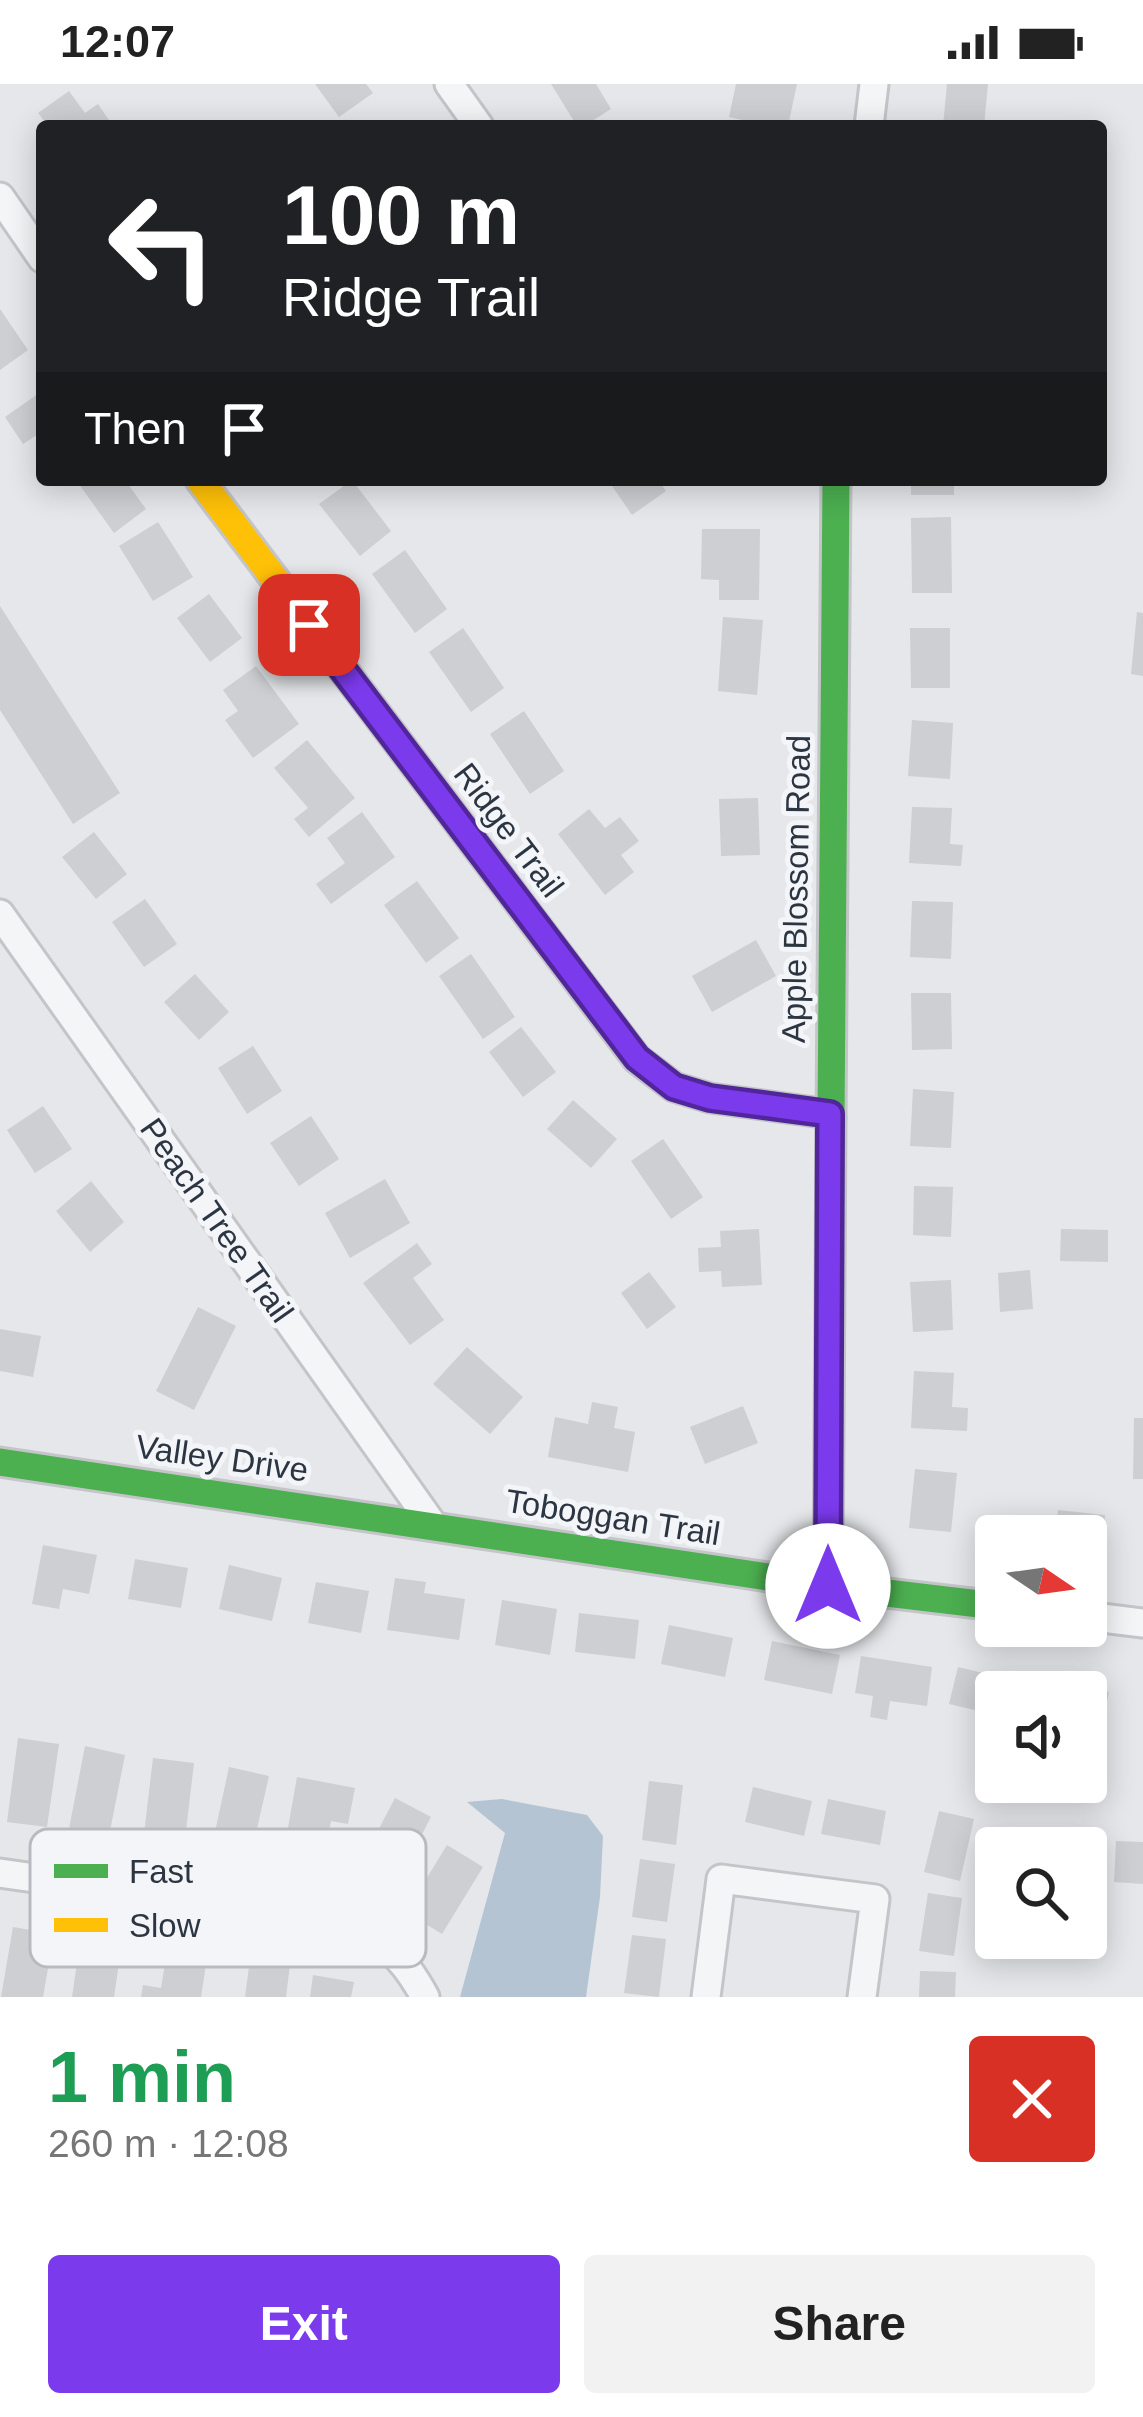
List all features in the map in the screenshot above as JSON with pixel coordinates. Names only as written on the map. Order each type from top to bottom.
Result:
[{"type":"street","points":[[449,84],[475,120]]},
{"type":"street","points":[[870,120],[874,84]]},
{"type":"street","points":[[0,197],[36,249]]},
{"type":"street","name":"Ridge Trail","points":[[205,486],[637,1058],[674,1087],[710,1098],[830,1114]]},
{"type":"street","name":"Apple Blossom Road","points":[[828,1586],[836,486]]},
{"type":"street","name":"Peach Tree Trail","points":[[0,914],[433,1526]]},
{"type":"street","name":"Valley Drive","points":[[0,1462],[433,1526]]},
{"type":"street","name":"Toboggan Trail","points":[[433,1526],[975,1604]]},
{"type":"street","points":[[1107,1619],[1143,1623]]},
{"type":"street","points":[[0,1873],[30,1877]]},
{"type":"street","points":[[706,1997],[721,1880],[875,1899],[862,1997]]},
{"type":"street","points":[[410,1967],[425,1997]]},
{"type":"water","points":[[502,1799],[587,1815],[603,1836],[586,1997],[460,1997],[505,1833],[467,1802]]},
{"type":"building","points":[[315,84],[366,84],[373,93],[339,117]]},
{"type":"building","points":[[551,84],[596,84],[611,109],[594,120],[573,120]]},
{"type":"building","points":[[736,84],[797,84],[789,120],[729,117]]},
{"type":"building","points":[[947,84],[988,84],[985,120],[944,120]]},
{"type":"building","points":[[69,91],[85,113],[98,104],[109,120],[43,120],[38,113]]},
{"type":"building","points":[[0,309],[28,350],[0,370]]},
{"type":"building","points":[[36,395],[36,436],[23,444],[5,417]]},
{"type":"building","points":[[80,486],[129,486],[146,509],[114,533]]},
{"type":"building","points":[[344,486],[357,486],[391,531],[360,556],[319,504]]},
{"type":"building","points":[[612,486],[662,486],[666,491],[632,515]]},
{"type":"building","points":[[911,486],[954,486],[954,495],[911,495]]},
{"type":"building","points":[[951,517],[952,593],[912,593],[911,518]]},
{"type":"building","points":[[158,522],[193,577],[153,601],[119,546]]},
{"type":"building","points":[[702,529],[760,529],[759,600],[719,600],[719,580],[701,579]]},
{"type":"building","points":[[405,550],[447,609],[415,633],[372,574]]},
{"type":"building","points":[[209,594],[242,638],[210,662],[177,618]]},
{"type":"building","points":[[0,606],[120,793],[73,824],[0,710]]},
{"type":"building","points":[[1137,612],[1143,613],[1143,676],[1131,674]]},
{"type":"building","points":[[723,617],[763,620],[757,695],[718,691]]},
{"type":"building","points":[[463,628],[504,688],[471,712],[429,652]]},
{"type":"building","points":[[910,628],[950,628],[950,688],[911,688]]},
{"type":"building","points":[[256,666],[299,724],[253,758],[225,720],[238,711],[223,690]]},
{"type":"building","points":[[524,711],[564,771],[530,794],[490,734]]},
{"type":"building","points":[[912,720],[953,723],[950,779],[908,776]]},
{"type":"building","points":[[307,740],[355,798],[309,837],[294,819],[308,808],[274,768]]},
{"type":"building","points":[[758,798],[760,855],[721,856],[719,799]]},
{"type":"building","points":[[912,807],[952,808],[950,844],[963,845],[961,866],[909,863]]},
{"type":"building","points":[[589,809],[605,828],[620,817],[639,841],[621,855],[634,872],[605,895],[558,834]]},
{"type":"building","points":[[362,812],[395,857],[331,904],[316,884],[345,863],[327,838]]},
{"type":"building","points":[[94,832],[127,874],[96,899],[62,857]]},
{"type":"building","points":[[417,881],[459,938],[426,963],[384,905]]},
{"type":"building","points":[[145,899],[177,944],[144,967],[112,922]]},
{"type":"building","points":[[912,901],[953,902],[951,959],[910,957]]},
{"type":"building","points":[[756,940],[776,976],[712,1012],[692,976]]},
{"type":"building","points":[[471,954],[515,1017],[483,1039],[439,976]]},
{"type":"building","points":[[195,974],[229,1012],[199,1040],[164,1002]]},
{"type":"building","points":[[911,993],[951,993],[952,1049],[912,1050]]},
{"type":"building","points":[[521,1027],[556,1072],[523,1097],[489,1052]]},
{"type":"building","points":[[253,1046],[282,1091],[247,1114],[218,1068]]},
{"type":"building","points":[[913,1089],[954,1092],[951,1148],[910,1146]]},
{"type":"building","points":[[573,1100],[617,1139],[591,1168],[547,1129]]},
{"type":"building","points":[[43,1106],[72,1149],[35,1173],[7,1130]]},
{"type":"building","points":[[311,1116],[339,1159],[299,1186],[270,1143]]},
{"type":"building","points":[[663,1139],[703,1197],[671,1219],[631,1161]]},
{"type":"building","points":[[385,1179],[410,1223],[350,1258],[325,1213]]},
{"type":"building","points":[[91,1181],[124,1222],[90,1252],[56,1211]]},
{"type":"building","points":[[914,1186],[953,1187],[951,1237],[913,1235]]},
{"type":"building","points":[[759,1229],[762,1285],[722,1287],[721,1271],[699,1272],[698,1248],[721,1247],[720,1231]]},
{"type":"building","points":[[1061,1229],[1108,1230],[1108,1262],[1060,1261]]},
{"type":"building","points":[[417,1243],[432,1264],[413,1278],[444,1320],[410,1345],[363,1283]]},
{"type":"building","points":[[1030,1270],[1033,1309],[1000,1312],[998,1273]]},
{"type":"building","points":[[649,1272],[676,1307],[647,1329],[621,1293]]},
{"type":"building","points":[[951,1280],[953,1330],[913,1332],[910,1282]]},
{"type":"building","points":[[198,1307],[236,1326],[194,1410],[156,1391]]},
{"type":"building","points":[[0,1329],[41,1336],[33,1377],[0,1371]]},
{"type":"building","points":[[467,1347],[523,1397],[490,1434],[433,1384]]},
{"type":"building","points":[[914,1371],[954,1373],[952,1407],[968,1408],[967,1431],[911,1428]]},
{"type":"building","points":[[592,1402],[618,1407],[614,1428],[635,1432],[628,1472],[548,1457],[555,1417],[588,1424]]},
{"type":"building","points":[[743,1406],[758,1443],[705,1464],[690,1427]]},
{"type":"building","points":[[1134,1418],[1143,1418],[1143,1479],[1133,1479]]},
{"type":"building","points":[[915,1469],[957,1473],[951,1532],[909,1528]]},
{"type":"building","points":[[1058,1510],[1105,1515],[1057,1515]]},
{"type":"building","points":[[43,1545],[97,1555],[89,1594],[63,1589],[59,1609],[32,1604]]},
{"type":"building","points":[[135,1559],[188,1568],[181,1608],[128,1599]]},
{"type":"building","points":[[229,1565],[282,1578],[272,1621],[219,1609]]},
{"type":"building","points":[[395,1578],[426,1582],[424,1593],[465,1599],[459,1640],[387,1630]]},
{"type":"building","points":[[316,1582],[369,1591],[361,1633],[308,1623]]},
{"type":"building","points":[[502,1600],[557,1609],[550,1655],[495,1645]]},
{"type":"building","points":[[579,1613],[639,1620],[635,1659],[575,1652]]},
{"type":"building","points":[[669,1625],[733,1638],[725,1677],[661,1664]]},
{"type":"building","points":[[772,1641],[840,1655],[832,1694],[764,1680]]},
{"type":"building","points":[[861,1656],[932,1667],[927,1706],[890,1701],[887,1720],[870,1717],[873,1696],[855,1693]]},
{"type":"building","points":[[958,1667],[975,1671],[975,1710],[949,1704]]},
{"type":"building","points":[[18,1738],[59,1744],[47,1827],[7,1822]]},
{"type":"building","points":[[85,1746],[125,1755],[110,1829],[69,1829]]},
{"type":"building","points":[[153,1758],[194,1763],[186,1829],[145,1829]]},
{"type":"building","points":[[229,1767],[269,1776],[257,1829],[216,1829]]},
{"type":"building","points":[[297,1777],[355,1788],[348,1824],[331,1821],[330,1829],[288,1829]]},
{"type":"building","points":[[649,1781],[683,1785],[676,1845],[642,1840]]},
{"type":"building","points":[[753,1787],[812,1801],[804,1836],[745,1822]]},
{"type":"building","points":[[395,1798],[431,1817],[425,1829],[379,1829]]},
{"type":"building","points":[[828,1799],[886,1811],[880,1845],[821,1834]]},
{"type":"building","points":[[939,1811],[974,1819],[960,1881],[924,1872]]},
{"type":"building","points":[[1116,1841],[1143,1842],[1143,1884],[1114,1882]]},
{"type":"building","points":[[447,1845],[483,1867],[442,1934],[426,1924],[426,1879]]},
{"type":"building","points":[[640,1859],[675,1864],[667,1922],[632,1917]]},
{"type":"building","points":[[928,1893],[962,1898],[954,1956],[919,1951]]},
{"type":"building","points":[[13,1927],[30,1930],[30,1967],[48,1967],[43,1997],[1,1997]]},
{"type":"building","points":[[632,1935],[666,1939],[659,1997],[624,1993]]},
{"type":"building","points":[[76,1967],[118,1967],[114,1997],[72,1997]]},
{"type":"building","points":[[164,1967],[206,1967],[201,1997],[141,1997],[143,1985],[161,1988]]},
{"type":"building","points":[[249,1967],[290,1967],[286,1997],[245,1997]]},
{"type":"building","points":[[920,1971],[956,1972],[955,1997],[919,1997]]},
{"type":"building","points":[[313,1975],[354,1982],[351,1997],[310,1997]]},
{"type":"traffic: fast","points":[[831,1118],[836,486]]},
{"type":"traffic: fast","points":[[0,1462],[828,1586],[975,1604]]},
{"type":"traffic: slow","points":[[205,486],[637,1059],[674,1087],[710,1098],[830,1114]]},
{"type":"traffic: slow","points":[[828,1586],[831,1118]]},
{"type":"route","points":[[309,625],[637,1058],[674,1087],[710,1098],[830,1114],[828,1586]]}]
